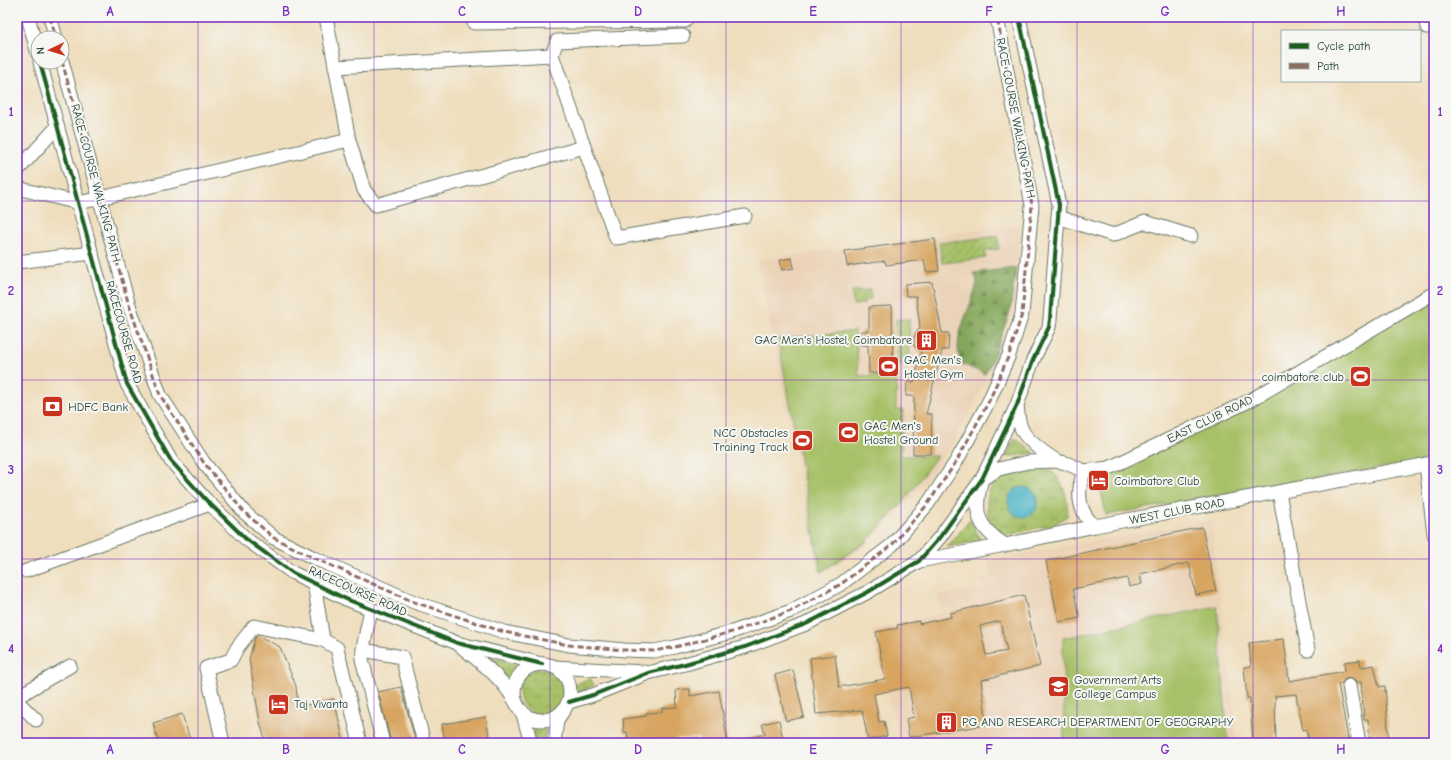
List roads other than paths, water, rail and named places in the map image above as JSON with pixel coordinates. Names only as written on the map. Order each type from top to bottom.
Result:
[{"type":"street","points":[[28,17],[32,30]]},
{"type":"street","points":[[50,17],[54,30]]},
{"type":"street","points":[[326,17],[349,140],[364,190],[376,205],[584,147]]},
{"type":"street","points":[[473,17],[474,23],[685,21],[684,17]]},
{"type":"street","name":"RACE COURSE WALKING PATH","points":[[64,70],[128,302],[160,395],[204,463],[244,512],[274,538],[314,558],[414,602],[504,632],[569,645],[654,651],[732,632],[791,611],[841,584],[892,545],[927,504],[956,462],[990,401],[1009,355],[1022,314],[1032,205],[997,17]]},
{"type":"street","points":[[1005,545],[984,528],[979,520],[977,507],[979,492],[982,480],[1017,405],[1033,360],[1049,327],[1059,205],[1019,17]]},
{"type":"street","points":[[1425,17],[1427,26],[1434,27]]},
{"type":"street","points":[[683,36],[557,41],[552,55],[616,238],[745,216]]},
{"type":"street","points":[[335,67],[552,55]]},
{"type":"street","name":"RACECOURSE ROAD","points":[[42,70],[127,384],[171,461],[210,504],[246,539],[293,573],[346,599],[457,643],[547,665],[648,673]]},
{"type":"street","points":[[17,172],[57,127]]},
{"type":"street","points":[[17,188],[79,204],[349,140]]},
{"type":"street","points":[[1058,217],[1113,235],[1145,222],[1191,236]]},
{"type":"street","points":[[17,262],[92,253]]},
{"type":"street","name":"EAST CLUB ROAD","points":[[1084,471],[1109,468],[1249,401],[1434,293]]},
{"type":"street","points":[[1017,405],[1019,422],[1022,431],[1040,450],[1057,461]]},
{"type":"street","points":[[457,643],[495,676],[511,693],[519,707],[528,716],[544,720],[552,718],[566,706],[648,673],[745,647],[806,624],[868,592],[919,560],[940,537],[982,480],[998,469],[1028,462],[1057,461],[1066,463],[1084,471],[1079,490],[1080,502],[1088,521],[1095,526]]},
{"type":"street","points":[[1430,463],[1434,534]]},
{"type":"street","name":"WEST CLUB ROAD","points":[[919,560],[1005,545],[1095,526],[1430,463]]},
{"type":"street","points":[[1279,492],[1308,650]]},
{"type":"street","points":[[26,570],[210,504]]},
{"type":"street","points":[[314,583],[323,640]]},
{"type":"street","points":[[372,609],[362,659],[383,743]]},
{"type":"street","points":[[223,743],[206,668],[231,660],[237,648],[254,626],[323,640],[337,648],[360,743]]},
{"type":"street","points":[[363,650],[381,658],[402,657],[424,743]]},
{"type":"street","points":[[531,743],[514,688],[519,677],[527,668],[534,665],[547,665],[560,671],[566,678],[569,686],[566,706],[557,720],[554,743]]},
{"type":"street","points":[[17,697],[70,666]]},
{"type":"street","points":[[1349,686],[1359,743]]},
{"type":"street","points":[[17,701],[36,720]]},
{"type":"water","points":[[1023,487],[1033,492],[1038,502],[1033,512],[1023,517],[1013,512],[1008,502],[1013,492]]},
{"type":"place","name":"GAC Men's Hostel, Coimbatore","points":[[927,340]]},
{"type":"place","name":"GAC Men's Hostel Gym","points":[[889,367]]},
{"type":"place","name":"coimbatore club","points":[[1360,377]]},
{"type":"place","name":"HDFC Bank","points":[[52,407]]},
{"type":"place","name":"GAC Men's Hostel Ground","points":[[849,433]]},
{"type":"place","name":"NCC Obstacles Training Track","points":[[803,440]]},
{"type":"place","name":"Coimbatore Club","points":[[1099,481]]},
{"type":"place","name":"Government Arts College Campus","points":[[1059,687]]},
{"type":"place","name":"Taj Vivanta","points":[[278,704]]},
{"type":"place","name":"PG AND RESEARCH DEPARTMENT OF GEOGRAPHY","points":[[947,722]]}]
